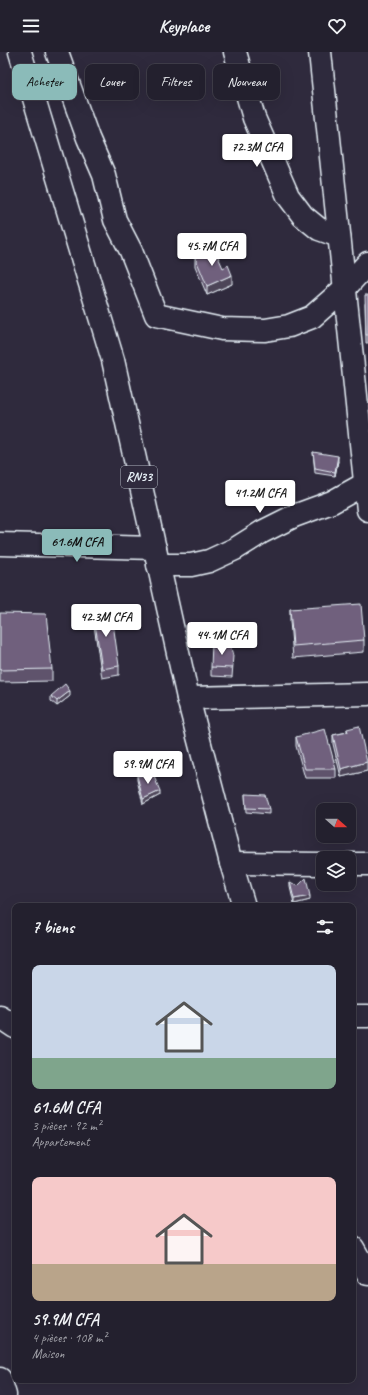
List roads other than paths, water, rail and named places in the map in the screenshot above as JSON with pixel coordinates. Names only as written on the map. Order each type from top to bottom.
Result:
[{"type":"street","name":"RN33","points":[[20,52],[113,360],[188,698],[231,863],[243,903]]},
{"type":"street","points":[[57,52],[88,138],[104,176],[115,220],[131,251],[156,314],[222,329],[265,330],[289,326],[312,317],[345,288],[368,263]]},
{"type":"street","points":[[235,52],[254,118],[288,196],[308,220],[319,229],[340,236]]},
{"type":"street","points":[[320,52],[367,483],[368,510]]},
{"type":"street","points":[[0,544],[157,556],[191,565],[209,561],[235,549],[262,532],[294,516],[332,502],[367,483]]},
{"type":"street","points":[[188,698],[368,694]]},
{"type":"street","points":[[231,863],[316,864]]},
{"type":"street","points":[[356,864],[368,864]]},
{"type":"street","points":[[356,1016],[368,1016]]},
{"type":"street","points":[[0,1017],[12,1025]]},
{"type":"street","points":[[356,1246],[368,1254]]},
{"type":"street","points":[[356,1253],[368,1274]]},
{"type":"street","points":[[0,1379],[5,1395]]}]
